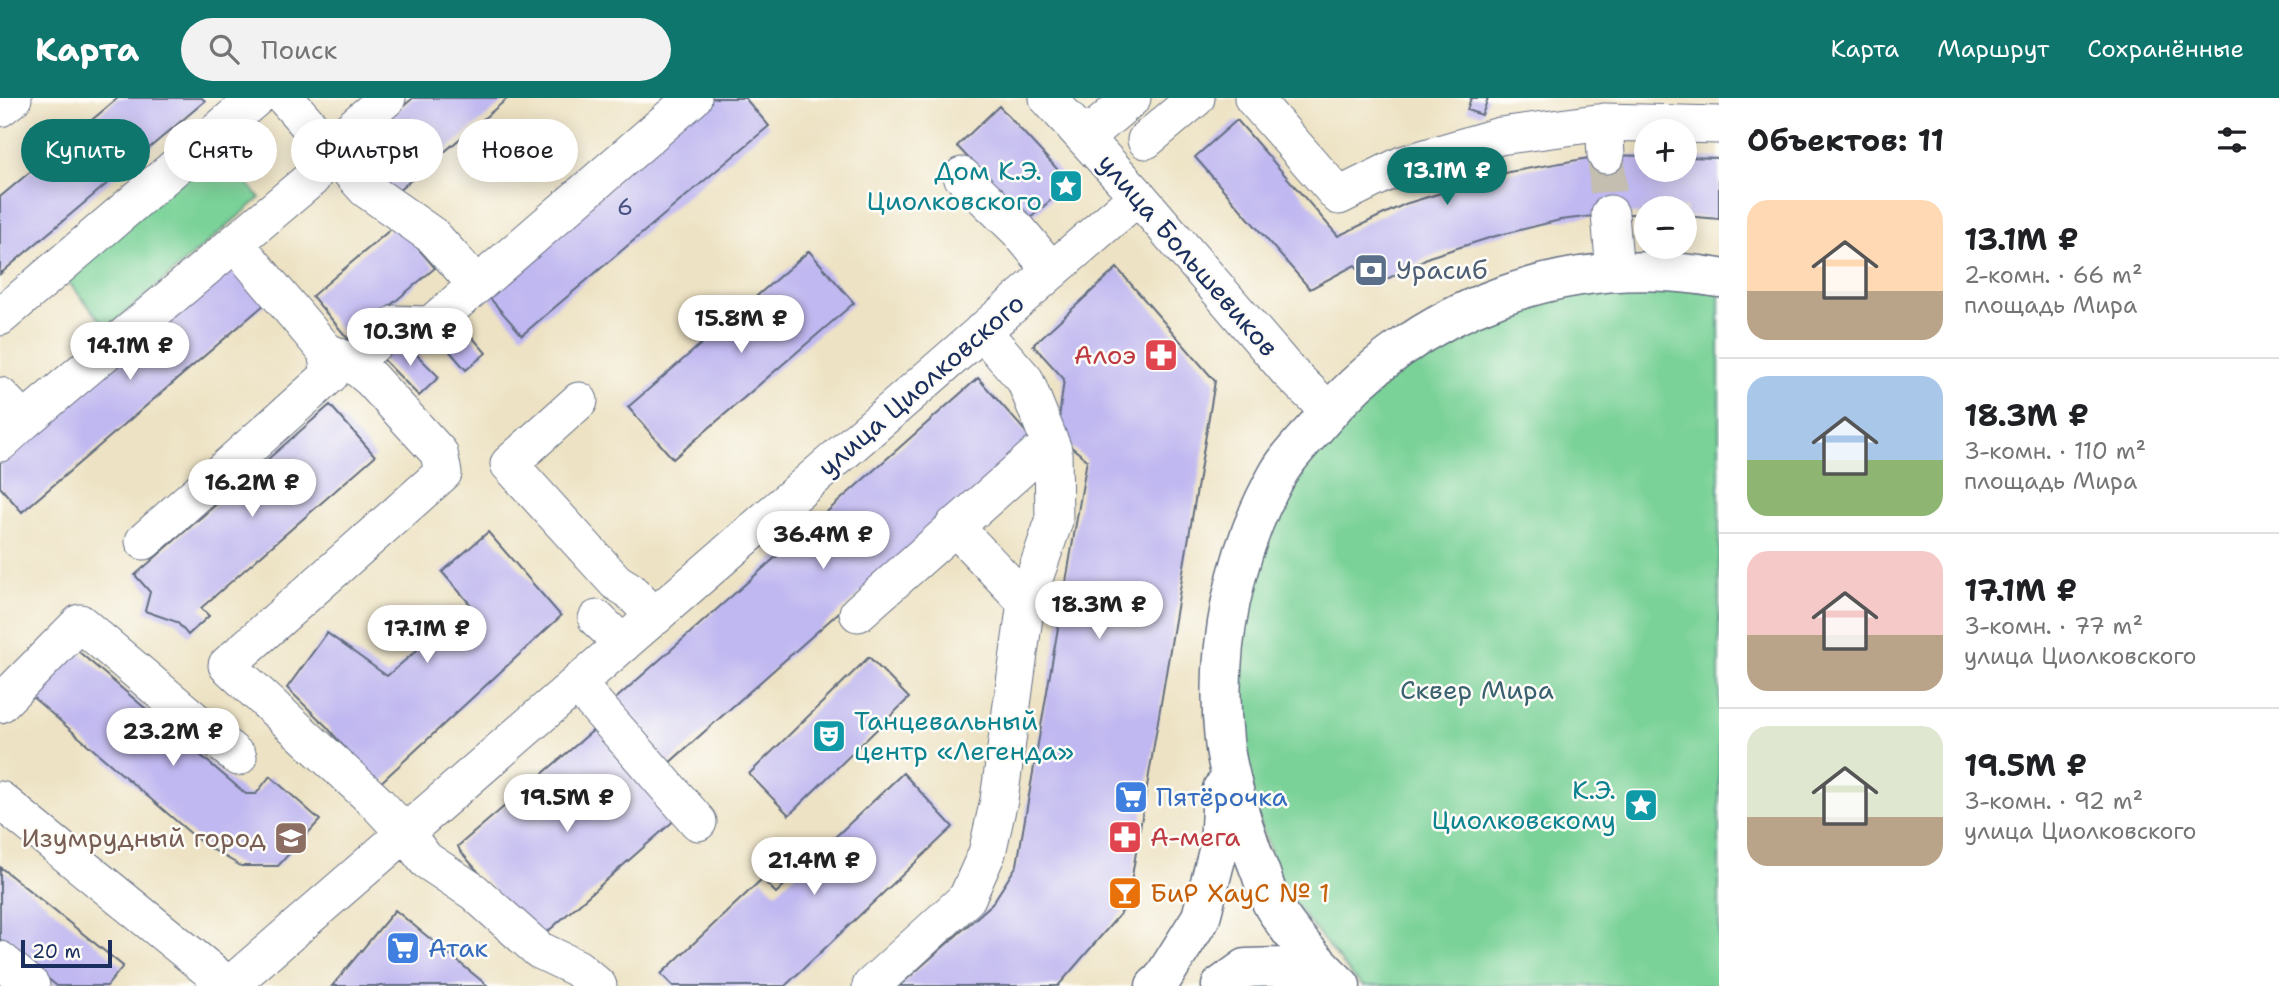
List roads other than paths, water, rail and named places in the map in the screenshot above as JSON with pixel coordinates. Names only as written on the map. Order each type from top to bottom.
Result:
[{"type":"main road","points":[[1155,986],[1161,981],[1201,917],[1220,847],[1224,741],[1222,659],[1237,577],[1251,529],[1280,470],[1329,411],[1366,373],[1438,323],[1514,290],[1596,272],[1679,271],[1719,278]]},
{"type":"main road","points":[[1224,741],[1241,822],[1273,907],[1331,976]]},
{"type":"main road","points":[[1221,986],[1246,968],[1331,976]]},
{"type":"street","points":[[0,108],[13,98]]},
{"type":"street","points":[[0,317],[256,98]]},
{"type":"street","points":[[285,98],[303,119]]},
{"type":"street","points":[[363,119],[387,98]]},
{"type":"street","points":[[144,541],[330,375],[339,357],[396,324],[430,325],[693,98]]},
{"type":"street","name":"улица Большевиков","points":[[1048,98],[1138,196],[1288,371],[1329,411]]},
{"type":"street","points":[[1086,138],[1132,98]]},
{"type":"street","points":[[1146,141],[1196,98]]},
{"type":"street","points":[[1253,98],[1339,196],[1402,165],[1500,136],[1605,138],[1666,111],[1719,125]]},
{"type":"street","points":[[962,176],[1018,230],[1052,271]]},
{"type":"street","points":[[8,420],[235,243],[307,182]]},
{"type":"street","points":[[360,182],[433,236],[477,285]]},
{"type":"street","name":"улица Циолковского","points":[[229,986],[1138,196]]},
{"type":"street","points":[[1611,214],[1615,272]]},
{"type":"street","points":[[235,243],[339,357],[371,379],[439,453],[443,474],[227,665],[395,842],[467,912],[554,986]]},
{"type":"street","points":[[872,986],[967,898],[987,853],[999,800],[1026,602],[1054,521],[1053,450],[1026,380],[982,331]]},
{"type":"street","points":[[579,401],[509,464],[616,582],[629,590],[655,617]]},
{"type":"street","points":[[858,613],[1035,456],[1053,450]]},
{"type":"street","points":[[954,526],[1026,602]]},
{"type":"street","points":[[597,619],[623,644]]},
{"type":"street","points":[[0,704],[80,623],[238,757]]},
{"type":"street","points":[[577,684],[698,822]]},
{"type":"street","points":[[0,800],[229,986]]},
{"type":"street","points":[[395,842],[474,892],[539,950],[576,968],[598,986]]},
{"type":"street","points":[[0,960],[31,986]]},
{"type":"tunnel","points":[[1606,155],[1610,214]]},
{"type":"place","name":"Дом К.Э. Циолковского","points":[[1066,186]]},
{"type":"place","name":"Урасиб","points":[[1371,270]]},
{"type":"place","name":"Алоэ","points":[[1161,355]]},
{"type":"place","name":"Танцевальный центр «Легенда»","points":[[829,736]]},
{"type":"place","name":"Пятёрочка","points":[[1131,797]]},
{"type":"place","name":"К.Э. Циолковскому","points":[[1641,805]]},
{"type":"place","name":"А-мега","points":[[1125,837]]},
{"type":"place","name":"Изумрудный город","points":[[291,838]]},
{"type":"place","name":"БиР ХауС № 1","points":[[1125,893]]},
{"type":"place","name":"Атак","points":[[403,948]]},
{"type":"park label","name":"Сквер Мира","points":[[1477,690]]}]
